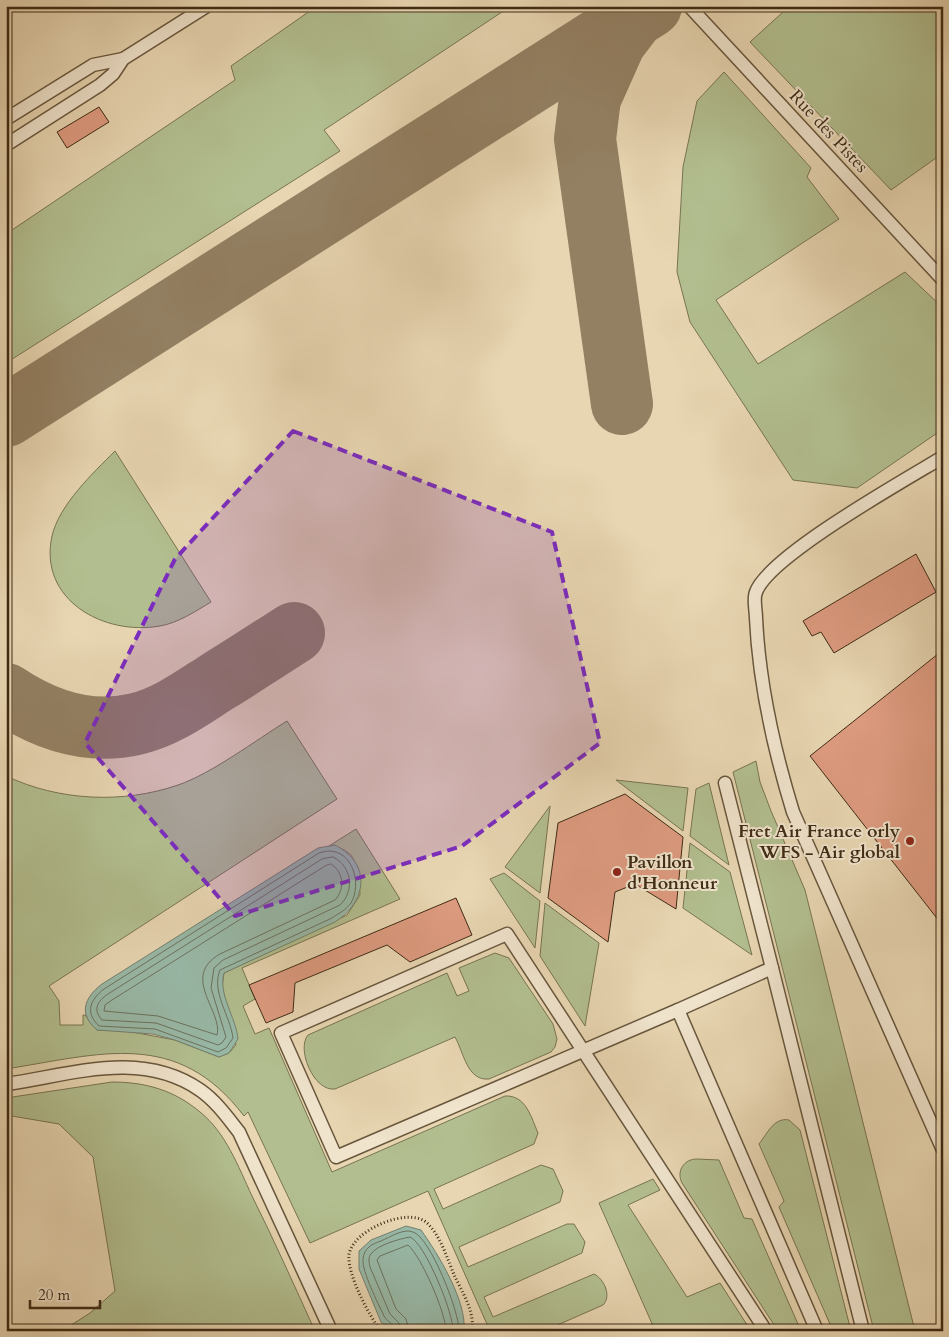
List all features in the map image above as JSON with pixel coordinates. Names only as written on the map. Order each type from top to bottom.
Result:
[{"type":"lane","points":[[6,120],[93,65],[123,58],[207,6]]},
{"type":"lane","name":"Rue des Pistes","points":[[689,6],[943,280]]},
{"type":"lane","points":[[6,145],[100,85],[113,74],[123,58]]},
{"type":"lane","points":[[943,457],[825,529],[770,572],[755,593],[757,646],[779,765],[793,812],[943,1150]]},
{"type":"lane","points":[[725,783],[863,1331]]},
{"type":"lane","points":[[766,1331],[583,1050],[507,934],[281,1033],[336,1157],[583,1050],[678,1010],[772,968]]},
{"type":"lane","points":[[678,1010],[817,1331]]},
{"type":"lane","points":[[6,1084],[95,1069],[125,1066],[175,1077],[200,1090],[220,1108],[239,1132],[331,1331]]},
{"type":"path","points":[[381,1331],[364,1303],[352,1274],[349,1255],[355,1241],[366,1231],[391,1221],[414,1218],[427,1223],[441,1245],[468,1306],[473,1324],[472,1331]]},
{"type":"highlighted area","points":[[293,431],[552,532],[600,743],[462,846],[235,916],[85,743],[175,559]]},
{"type":"shaded area","points":[[317,6],[511,6],[324,130],[340,151],[6,363],[6,234],[235,80],[231,66]]},
{"type":"shaded area","points":[[794,6],[933,6],[943,14],[943,153],[891,190],[750,42],[783,12]]},
{"type":"shaded area","points":[[724,72],[811,168],[807,177],[839,219],[716,300],[758,364],[905,272],[943,308],[943,429],[857,488],[793,480],[690,322],[677,272],[683,167],[697,101]]},
{"type":"shaded area","points":[[115,451],[211,602],[187,616],[160,626],[139,628],[118,625],[98,619],[80,609],[65,595],[55,578],[50,559],[52,536],[56,524],[69,501]]},
{"type":"shaded area","points":[[287,721],[337,799],[49,986],[59,1001],[60,1025],[83,1025],[83,1015],[85,1015],[97,1030],[127,1031],[175,1040],[219,1057],[229,1053],[236,1045],[222,986],[224,973],[347,915],[360,895],[358,868],[351,855],[335,846],[329,846],[356,829],[400,899],[242,968],[255,999],[243,1006],[255,1034],[269,1028],[332,1172],[505,1096],[518,1099],[527,1108],[538,1133],[534,1144],[434,1189],[443,1209],[541,1165],[553,1169],[563,1191],[560,1202],[459,1247],[468,1267],[567,1224],[574,1224],[585,1242],[582,1253],[484,1297],[493,1317],[594,1274],[598,1276],[606,1288],[607,1297],[603,1305],[544,1331],[490,1331],[428,1191],[310,1243],[248,1112],[244,1116],[218,1088],[192,1069],[164,1059],[136,1054],[105,1054],[6,1069],[6,776],[48,791],[69,795],[113,797],[157,791],[178,785],[205,773]]},
{"type":"shaded area","points":[[756,761],[760,782],[771,811],[805,890],[915,1331],[874,1331],[733,772]]},
{"type":"shaded area","points":[[616,780],[688,788],[683,831]]},
{"type":"shaded area","points":[[709,783],[729,865],[690,836],[696,789]]},
{"type":"shaded area","points":[[550,806],[540,893],[505,867]]},
{"type":"shaded area","points":[[690,843],[730,872],[752,955],[683,908]]},
{"type":"shaded area","points":[[504,873],[540,901],[535,948],[490,879]]},
{"type":"shaded area","points":[[545,903],[599,943],[585,1026],[540,956]]},
{"type":"shaded area","points":[[495,953],[509,958],[553,1024],[557,1039],[555,1047],[551,1052],[489,1079],[482,1078],[476,1076],[467,1065],[455,1037],[335,1089],[327,1088],[320,1084],[314,1077],[309,1068],[304,1050],[308,1035],[447,973],[457,996],[469,991],[459,968]]},
{"type":"shaded area","points":[[112,1082],[124,1082],[159,1089],[190,1104],[209,1120],[224,1140],[236,1162],[315,1331],[62,1331],[90,1313],[115,1291],[93,1157],[59,1124],[6,1115],[6,1098]]},
{"type":"shaded area","points":[[789,1120],[800,1130],[851,1331],[833,1331],[779,1207],[784,1201],[759,1144],[775,1124],[779,1121]]},
{"type":"shaded area","points":[[697,1159],[719,1160],[744,1218],[752,1219],[801,1331],[778,1331],[682,1183],[680,1174],[682,1166],[688,1161]]},
{"type":"shaded area","points":[[653,1179],[660,1190],[628,1205],[687,1297],[720,1283],[751,1331],[643,1331],[653,1326],[599,1203]]},
{"type":"water","points":[[335,845],[347,853],[355,862],[360,872],[359,894],[354,904],[346,914],[335,922],[224,973],[223,990],[238,1039],[229,1053],[219,1057],[175,1040],[153,1034],[97,1030],[91,1024],[85,1012],[87,1000],[102,984],[318,848]]},
{"type":"water","points":[[406,1226],[421,1230],[443,1265],[461,1306],[464,1331],[392,1331],[381,1322],[359,1269],[359,1251],[371,1240]]},
{"type":"building","points":[[99,107],[109,122],[67,148],[57,132]]},
{"type":"building","points":[[916,554],[936,592],[834,653],[821,632],[812,636],[803,621]]},
{"type":"building","name":"Fret Air France orly WFS - Air global","points":[[943,650],[943,926],[810,756]]},
{"type":"building","points":[[625,794],[683,837],[676,909],[635,884],[615,892],[608,942],[548,898],[558,823]]},
{"type":"building","points":[[456,898],[472,935],[410,962],[387,945],[295,983],[293,1012],[266,1023],[249,985]]},
{"type":"taxiway","points":[[6,416],[651,6]]},
{"type":"taxiway","points":[[622,404],[585,139],[590,98],[615,42],[631,21]]},
{"type":"taxiway","points":[[6,694],[36,711],[68,723],[101,728],[136,724],[158,717],[178,706],[294,633]]},
{"type":"place","name":"Fret Air France orly WFS - Air global","points":[[910,841]]},
{"type":"place","name":"Pavillon d'Honneur","points":[[617,872]]}]
